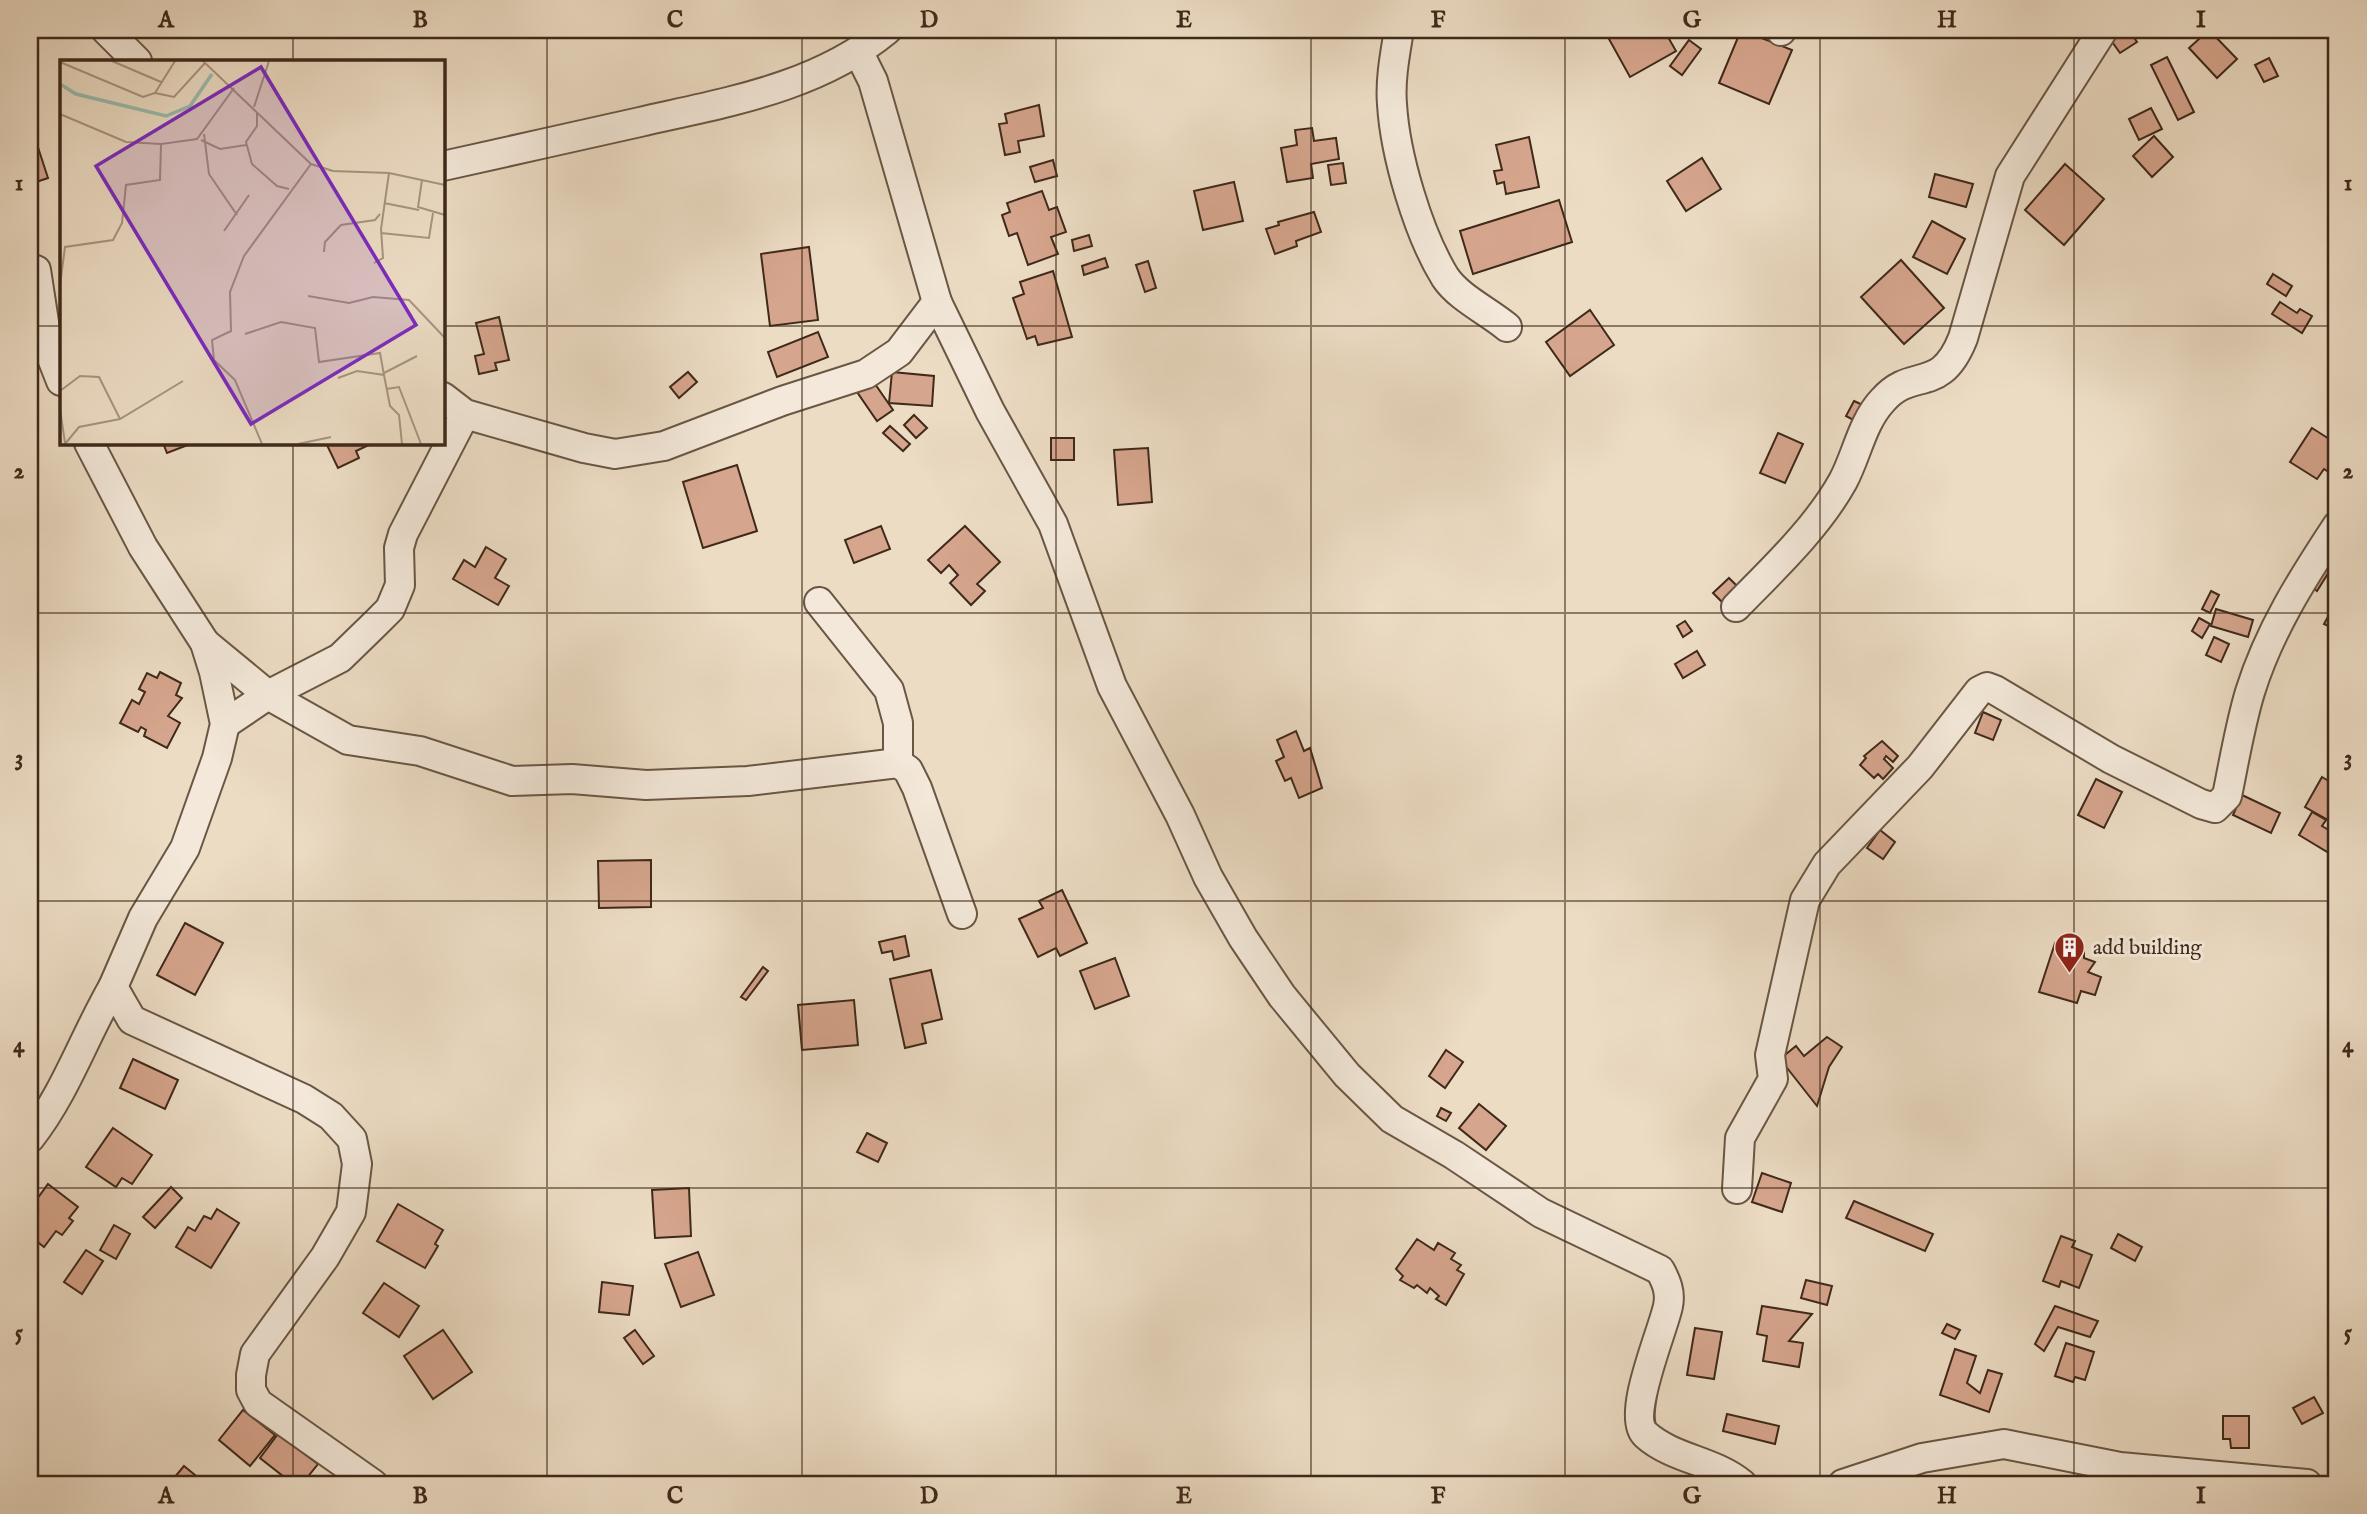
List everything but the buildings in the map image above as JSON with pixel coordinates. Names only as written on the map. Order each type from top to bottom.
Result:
[{"type":"street","points":[[106,30],[136,60]]},
{"type":"street","points":[[444,166],[754,96],[815,75],[859,53],[887,30]]},
{"type":"street","points":[[1399,30],[1391,102],[1394,128],[1424,231],[1445,277],[1458,292],[1507,327]]},
{"type":"street","points":[[1736,607],[1791,547],[1843,481],[1882,400],[1912,382],[1946,370],[1951,363],[1963,338],[2010,176],[2103,30]]},
{"type":"street","points":[[859,53],[873,82],[937,302],[990,411],[1054,524],[1112,686],[1180,815],[1208,877],[1282,996],[1347,1075],[1392,1119],[1454,1155],[1541,1213],[1660,1270],[1668,1285],[1669,1304],[1653,1352],[1638,1420],[1643,1433],[1668,1449],[1742,1484]]},
{"type":"street","points":[[42,269],[48,348],[60,378]]},
{"type":"street","points":[[444,398],[465,414],[552,440],[615,454],[664,446],[782,401],[866,374],[899,352],[937,302]]},
{"type":"street","points":[[225,724],[268,695],[341,658],[390,609],[400,585],[399,548],[402,534],[465,414]]},
{"type":"street","points":[[30,1138],[77,1062],[90,1027],[113,987],[142,918],[185,848],[217,758],[225,724],[205,643],[143,547],[90,444]]},
{"type":"street","points":[[1737,1189],[1740,1138],[1773,1079],[1770,1055],[1805,900],[1827,864],[1920,767],[1979,691],[1987,687],[1995,690],[2110,759],[2201,804],[2215,808],[2221,806],[2227,796],[2250,692],[2270,639],[2294,590],[2337,526]]},
{"type":"street","points":[[819,602],[889,690],[898,723],[898,763]]},
{"type":"street","points":[[205,643],[268,695],[348,740],[420,751],[512,781],[572,779],[646,785],[748,781],[898,763],[908,770],[917,788],[962,914]]},
{"type":"street","points":[[113,987],[132,1020],[304,1100],[331,1116],[352,1139],[357,1164],[351,1212],[325,1257],[255,1354],[251,1390],[258,1403],[373,1484]]},
{"type":"street","points":[[1843,1484],[1922,1458],[2004,1444],[2120,1467],[2307,1484]]},
{"type":"place","name":"add building","points":[[2070,975]]}]
